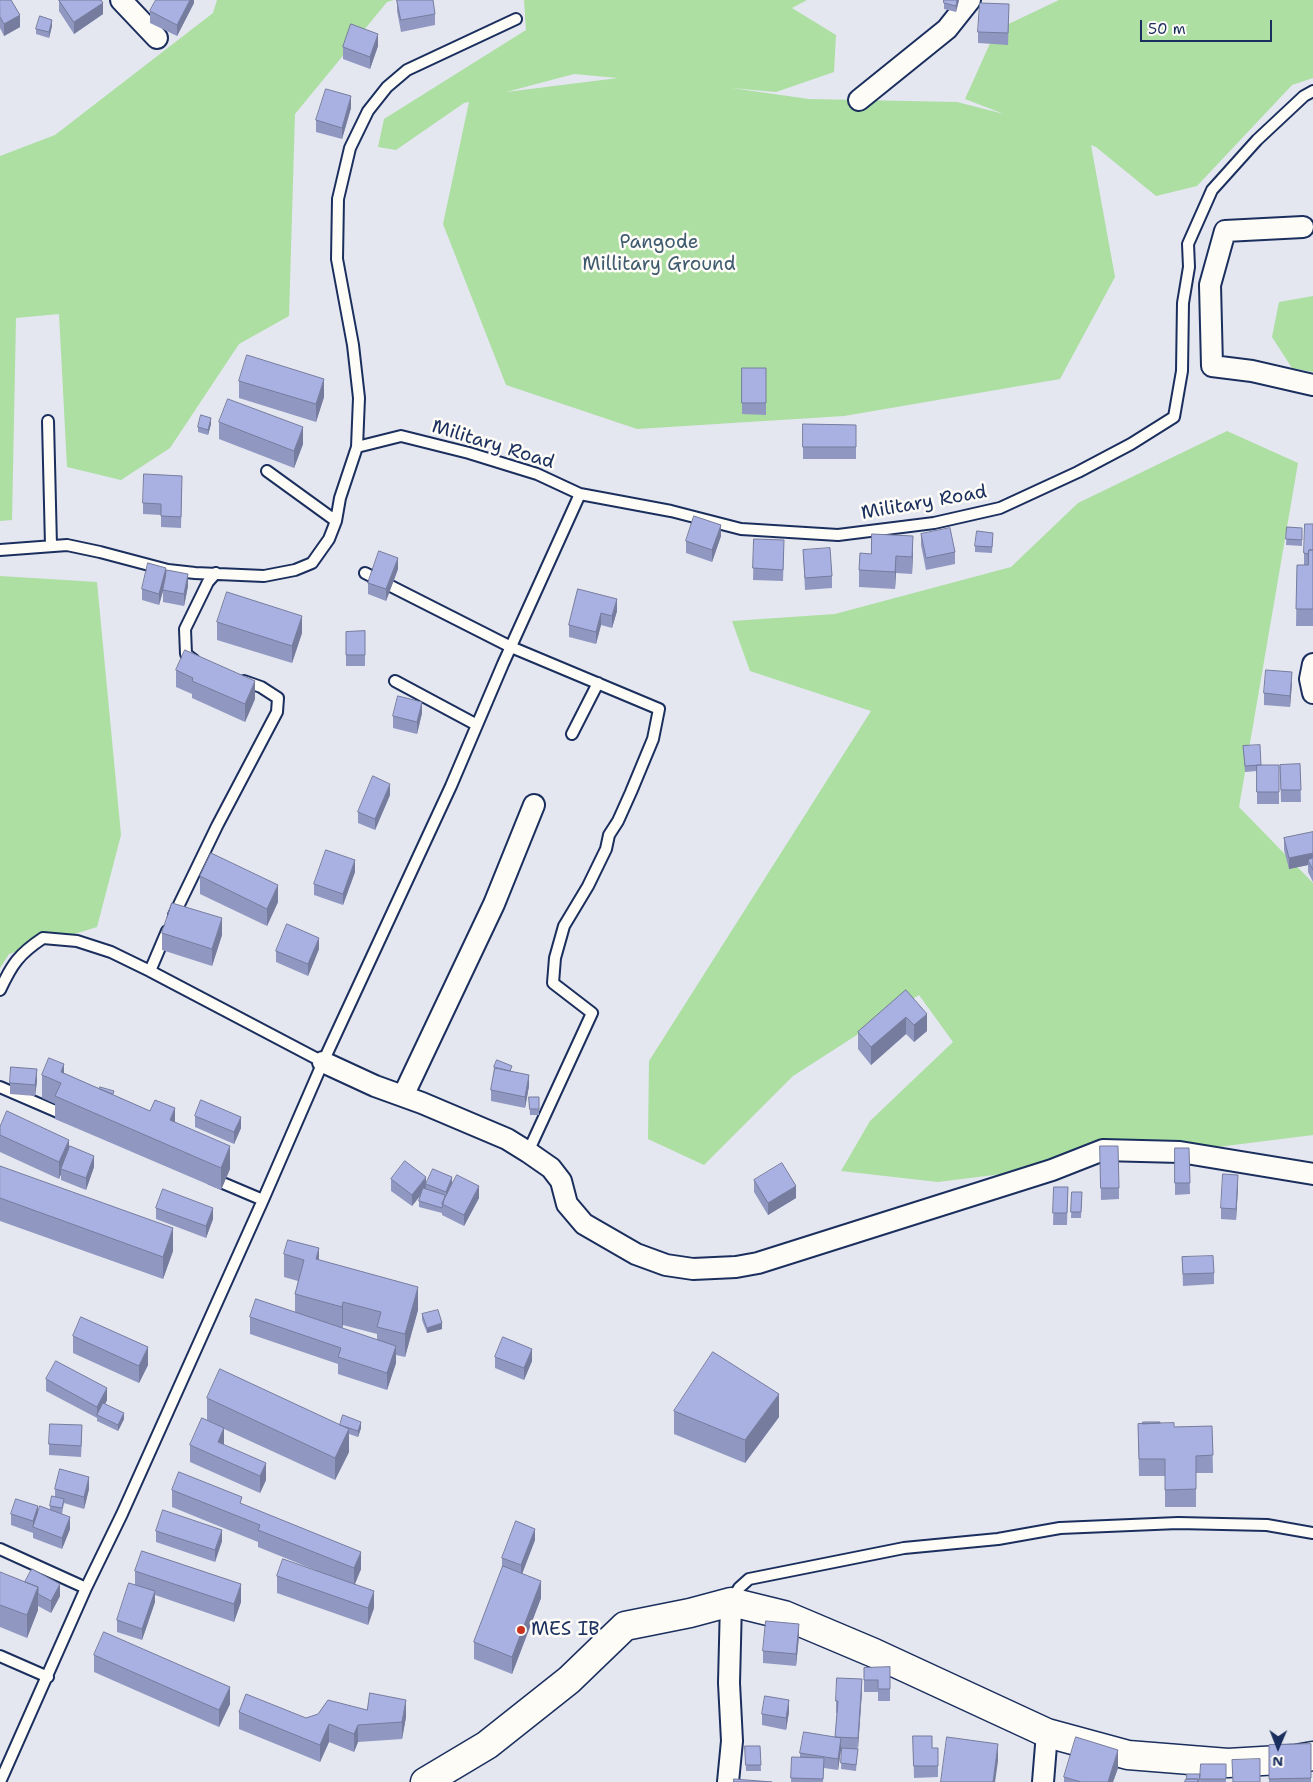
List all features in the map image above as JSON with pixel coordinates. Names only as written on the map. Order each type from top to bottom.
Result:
[{"type":"main road","points":[[425,1782],[494,1739],[569,1680],[625,1626],[690,1613],[731,1602],[784,1616],[874,1653],[1047,1733],[1128,1755],[1228,1763],[1296,1759],[1313,1756]]},
{"type":"street","points":[[121,0],[157,38]]},
{"type":"street","points":[[859,100],[947,29],[970,0]]},
{"type":"street","points":[[1303,228],[1225,231],[1210,285],[1212,366],[1252,371],[1313,385]]},
{"type":"street","points":[[1313,664],[1310,679],[1313,693]]},
{"type":"street","points":[[403,1096],[494,904],[534,805]]},
{"type":"street","points":[[323,1062],[374,1086],[507,1139],[550,1168],[560,1181],[566,1204],[584,1224],[636,1254],[666,1265],[693,1269],[736,1267],[758,1263],[1052,1170],[1103,1150],[1180,1152],[1313,1174]]},
{"type":"street","points":[[728,1782],[732,1741],[729,1683],[731,1602]]},
{"type":"street","points":[[1043,1782],[1047,1733]]},
{"type":"lane","points":[[0,550],[67,545],[168,570],[196,574],[216,573],[264,576],[295,570],[312,563],[329,539],[357,447],[359,398],[353,345],[337,259],[338,199],[350,148],[368,111],[387,87],[407,70],[516,19]]},
{"type":"lane","name":"Military Road","points":[[357,447],[401,436],[469,453],[537,474],[580,494],[671,511],[742,529],[838,535],[934,523],[1000,508],[1078,472],[1132,444],[1174,417],[1182,371],[1183,302],[1188,267],[1188,244],[1212,190],[1257,140],[1304,96],[1313,92]]},
{"type":"lane","points":[[48,421],[51,546]]},
{"type":"lane","points":[[267,471],[336,520]]},
{"type":"lane","points":[[0,1782],[580,494]]},
{"type":"lane","points":[[206,666],[197,663],[186,654],[186,629],[208,582],[216,573]]},
{"type":"lane","points":[[365,573],[512,647],[659,709],[653,739],[631,792],[588,886],[564,926],[555,958],[553,982],[592,1013],[528,1152]]},
{"type":"lane","points":[[150,970],[209,842],[276,712],[278,698],[261,687],[232,676]]},
{"type":"lane","points":[[395,681],[477,725]]},
{"type":"lane","points":[[572,734],[598,683]]},
{"type":"lane","points":[[0,990],[9,969],[24,951],[43,938],[77,941],[111,952],[150,970],[323,1062]]},
{"type":"lane","points":[[0,1088],[73,1118]]},
{"type":"lane","points":[[200,1173],[263,1200]]},
{"type":"lane","points":[[731,1602],[739,1588],[749,1578],[904,1548],[998,1539],[1060,1528],[1178,1523],[1267,1525],[1313,1532]]},
{"type":"lane","points":[[0,1549],[86,1588]]},
{"type":"lane","points":[[0,1656],[48,1677]]},
{"type":"green space","points":[[217,0],[394,0],[387,2],[295,114],[289,316],[239,344],[170,448],[121,480],[67,467],[59,314],[16,318],[12,520],[0,521],[0,156],[55,135],[213,13]]},
{"type":"green space","name":"Pangode Millitary Ground","points":[[524,0],[807,0],[792,8],[836,35],[834,72],[776,92],[731,88],[809,99],[957,102],[1004,114],[965,99],[996,30],[1059,0],[1313,0],[1313,78],[1292,85],[1197,186],[1156,196],[1096,147],[1091,145],[1115,277],[1060,379],[844,416],[637,429],[506,385],[443,224],[469,102],[464,103],[396,150],[378,147],[384,119],[526,30]],"holes":[[[574,74],[618,78],[506,92]]]},
{"type":"green space","points":[[1313,296],[1313,372],[1292,368],[1272,337],[1279,302]]},
{"type":"green space","points":[[1227,431],[1298,463],[1239,807],[1313,883],[1313,1135],[938,1182],[841,1171],[870,1121],[953,1042],[919,995],[793,1076],[704,1165],[648,1139],[649,1061],[871,711],[750,671],[732,621],[835,614],[1011,567],[1078,503]]},
{"type":"green space","points":[[0,576],[97,582],[121,835],[97,927],[9,954],[0,968]]},
{"type":"building","points":[[0,0],[11,0],[20,15],[4,24],[0,17]]},
{"type":"building","points":[[59,0],[101,0],[103,3],[74,22]]},
{"type":"building","points":[[156,0],[190,0],[177,25],[150,11]]},
{"type":"building","points":[[397,0],[433,0],[435,14],[401,20]]},
{"type":"building","points":[[944,0],[957,0],[956,6],[944,3]]},
{"type":"building","points":[[980,3],[1009,4],[1008,33],[978,32]]},
{"type":"building","points":[[40,16],[52,20],[49,32],[36,29]]},
{"type":"building","points":[[351,24],[378,34],[370,57],[343,47]]},
{"type":"building","points":[[326,89],[351,96],[342,128],[316,120]]},
{"type":"building","points":[[247,355],[324,379],[316,404],[239,381]]},
{"type":"building","points":[[742,368],[766,368],[766,403],[742,403]]},
{"type":"building","points":[[228,399],[303,427],[294,451],[219,422]]},
{"type":"building","points":[[201,415],[211,418],[208,430],[198,427]]},
{"type":"building","points":[[803,424],[856,425],[856,447],[803,447]]},
{"type":"building","points":[[144,474],[182,476],[181,517],[161,516],[161,504],[143,503]]},
{"type":"building","points":[[694,516],[721,525],[712,550],[686,541]]},
{"type":"building","points":[[1305,524],[1313,524],[1313,550],[1309,550],[1308,554],[1304,553]]},
{"type":"building","points":[[1287,527],[1302,528],[1302,540],[1286,539]]},
{"type":"building","points":[[950,528],[955,552],[926,558],[921,534]]},
{"type":"building","points":[[977,531],[993,533],[992,547],[975,546]]},
{"type":"building","points":[[872,534],[913,536],[912,557],[896,556],[895,572],[859,570],[860,553],[871,554]]},
{"type":"building","points":[[754,539],[784,540],[783,570],[753,568]]},
{"type":"building","points":[[830,548],[832,576],[805,578],[803,550]]},
{"type":"building","points":[[1309,550],[1313,550],[1313,609],[1296,609],[1297,565],[1308,565]]},
{"type":"building","points":[[379,551],[398,558],[386,589],[368,583]]},
{"type":"building","points":[[148,563],[166,568],[159,594],[142,589]]},
{"type":"building","points":[[167,570],[188,574],[184,594],[163,590]]},
{"type":"building","points":[[578,589],[617,599],[612,616],[601,613],[596,632],[569,625]]},
{"type":"building","points":[[227,592],[302,616],[292,646],[217,622]]},
{"type":"building","points":[[365,631],[365,655],[346,655],[346,632]]},
{"type":"building","points":[[185,650],[255,681],[245,704],[192,681],[193,678],[176,670]]},
{"type":"building","points":[[1266,670],[1292,672],[1290,696],[1264,693]]},
{"type":"building","points":[[398,696],[422,702],[417,722],[393,716]]},
{"type":"building","points":[[1260,745],[1261,765],[1245,766],[1243,746]]},
{"type":"building","points":[[1300,764],[1301,790],[1281,790],[1280,765]]},
{"type":"building","points":[[1257,765],[1279,765],[1279,792],[1257,792]]},
{"type":"building","points":[[373,776],[390,784],[375,819],[358,812]]},
{"type":"building","points":[[1313,832],[1313,853],[1289,858],[1284,838]]},
{"type":"building","points":[[326,850],[355,860],[343,894],[314,884]]},
{"type":"building","points":[[211,853],[278,885],[267,909],[200,876]]},
{"type":"building","points":[[1313,858],[1313,870],[1308,860]]},
{"type":"building","points":[[172,903],[222,918],[212,949],[162,933]]},
{"type":"building","points":[[287,924],[319,938],[308,964],[276,951]]},
{"type":"building","points":[[906,990],[927,1014],[914,1025],[906,1017],[871,1047],[858,1032]]},
{"type":"building","points":[[49,1058],[64,1064],[61,1072],[150,1111],[155,1100],[175,1108],[170,1120],[230,1146],[221,1168],[55,1096],[61,1083],[42,1075]]},
{"type":"building","points":[[497,1060],[512,1066],[510,1071],[494,1067]]},
{"type":"building","points":[[11,1067],[37,1069],[35,1085],[10,1083]]},
{"type":"building","points":[[495,1068],[529,1075],[525,1097],[491,1090]]},
{"type":"building","points":[[100,1087],[114,1091],[113,1094],[100,1089]]},
{"type":"building","points":[[529,1097],[539,1097],[539,1109],[530,1109]]},
{"type":"building","points":[[201,1100],[241,1117],[234,1132],[195,1116]]},
{"type":"building","points":[[7,1111],[69,1140],[59,1162],[0,1135],[0,1127]]},
{"type":"building","points":[[70,1146],[94,1156],[86,1178],[61,1169]]},
{"type":"building","points":[[1100,1146],[1118,1146],[1119,1188],[1101,1188]]},
{"type":"building","points":[[1175,1148],[1189,1148],[1190,1183],[1175,1183]]},
{"type":"building","points":[[405,1161],[426,1177],[412,1195],[391,1179]]},
{"type":"building","points":[[782,1163],[796,1186],[768,1203],[754,1180]]},
{"type":"building","points":[[0,1166],[173,1228],[163,1257],[0,1198]]},
{"type":"building","points":[[433,1169],[452,1177],[446,1192],[426,1184]]},
{"type":"building","points":[[1223,1174],[1238,1175],[1236,1209],[1221,1208]]},
{"type":"building","points":[[457,1175],[479,1186],[464,1215],[442,1204]]},
{"type":"building","points":[[1054,1187],[1068,1187],[1067,1213],[1053,1213]]},
{"type":"building","points":[[423,1188],[445,1195],[442,1208],[419,1201]]},
{"type":"building","points":[[163,1189],[213,1208],[206,1226],[156,1208]]},
{"type":"building","points":[[1072,1192],[1082,1192],[1081,1212],[1071,1212]]},
{"type":"building","points":[[288,1240],[319,1248],[316,1259],[418,1287],[405,1334],[377,1327],[381,1312],[343,1302],[342,1307],[295,1294],[304,1260],[284,1254]]},
{"type":"building","points":[[1213,1256],[1214,1273],[1183,1274],[1182,1257]]},
{"type":"building","points":[[256,1299],[396,1346],[387,1373],[338,1357],[341,1348],[250,1317]]},
{"type":"building","points":[[438,1310],[442,1323],[427,1328],[422,1314]]},
{"type":"building","points":[[81,1317],[148,1347],[139,1366],[73,1336]]},
{"type":"building","points":[[503,1337],[532,1349],[524,1368],[495,1357]]},
{"type":"building","points":[[713,1352],[779,1394],[745,1440],[674,1411]]},
{"type":"building","points":[[56,1361],[107,1388],[97,1407],[46,1379]]},
{"type":"building","points":[[220,1369],[349,1429],[335,1458],[207,1398]]},
{"type":"building","points":[[103,1403],[124,1413],[118,1425],[97,1415]]},
{"type":"building","points":[[343,1415],[361,1422],[358,1431],[340,1425]]},
{"type":"building","points":[[202,1418],[224,1428],[218,1442],[266,1463],[260,1476],[190,1445]]},
{"type":"building","points":[[1143,1422],[1160,1422],[1160,1423],[1143,1424]]},
{"type":"building","points":[[1174,1423],[1174,1427],[1212,1426],[1213,1455],[1196,1456],[1196,1489],[1165,1490],[1165,1459],[1139,1459],[1138,1424]]},
{"type":"building","points":[[50,1424],[82,1425],[81,1446],[49,1444]]},
{"type":"building","points":[[60,1469],[89,1477],[84,1497],[55,1489]]},
{"type":"building","points":[[179,1472],[242,1497],[240,1503],[361,1552],[354,1568],[258,1530],[260,1525],[172,1490]]},
{"type":"building","points":[[52,1496],[64,1499],[62,1508],[50,1506]]},
{"type":"building","points":[[16,1499],[38,1506],[33,1521],[11,1514]]},
{"type":"building","points":[[40,1506],[70,1517],[62,1538],[33,1527]]},
{"type":"building","points":[[163,1510],[222,1530],[215,1550],[156,1531]]},
{"type":"building","points":[[516,1521],[535,1529],[521,1565],[502,1558]]},
{"type":"building","points":[[142,1551],[241,1584],[234,1604],[135,1571]]},
{"type":"building","points":[[283,1559],[374,1591],[368,1608],[277,1576]]},
{"type":"building","points":[[503,1566],[541,1581],[512,1657],[474,1642]]},
{"type":"building","points":[[32,1569],[60,1584],[51,1601],[38,1594],[38,1587],[25,1582]]},
{"type":"building","points":[[0,1572],[38,1587],[27,1615],[0,1605]]},
{"type":"building","points":[[129,1583],[155,1591],[142,1629],[117,1620]]},
{"type":"building","points":[[766,1621],[799,1624],[796,1654],[763,1651]]},
{"type":"building","points":[[104,1632],[230,1687],[219,1710],[94,1655]]},
{"type":"building","points":[[890,1667],[890,1689],[878,1689],[878,1680],[864,1680],[864,1668]]},
{"type":"building","points":[[837,1678],[862,1679],[858,1738],[835,1737],[838,1701],[836,1701]]},
{"type":"building","points":[[370,1693],[406,1700],[402,1722],[358,1725],[354,1734],[329,1724],[320,1745],[239,1712],[246,1694],[306,1718],[318,1714],[328,1700],[367,1710]]},
{"type":"building","points":[[765,1696],[789,1700],[786,1718],[762,1714]]},
{"type":"building","points":[[804,1732],[841,1738],[838,1759],[800,1753]]},
{"type":"building","points":[[913,1736],[932,1736],[932,1748],[938,1748],[938,1766],[914,1766]]},
{"type":"building","points":[[947,1737],[998,1744],[993,1782],[941,1782]]},
{"type":"building","points":[[1076,1737],[1118,1750],[1108,1782],[1081,1782],[1064,1777]]},
{"type":"building","points":[[1311,1744],[1311,1778],[1269,1779],[1269,1745]]},
{"type":"building","points":[[745,1746],[760,1746],[761,1765],[746,1765]]},
{"type":"building","points":[[842,1748],[858,1749],[856,1765],[841,1763]]},
{"type":"building","points":[[792,1757],[824,1758],[823,1779],[791,1778]]},
{"type":"building","points":[[1260,1759],[1260,1782],[1233,1782],[1232,1760]]},
{"type":"building","points":[[1201,1764],[1226,1764],[1226,1779],[1200,1779]]},
{"type":"building","points":[[1187,1774],[1200,1774],[1199,1782],[1198,1779],[1187,1779]]},
{"type":"building","points":[[734,1779],[772,1782],[734,1782]]},
{"type":"building","points":[[1186,1779],[1198,1779],[1198,1782],[1185,1782]]},
{"type":"place","name":"MES IB","points":[[521,1630]]}]
